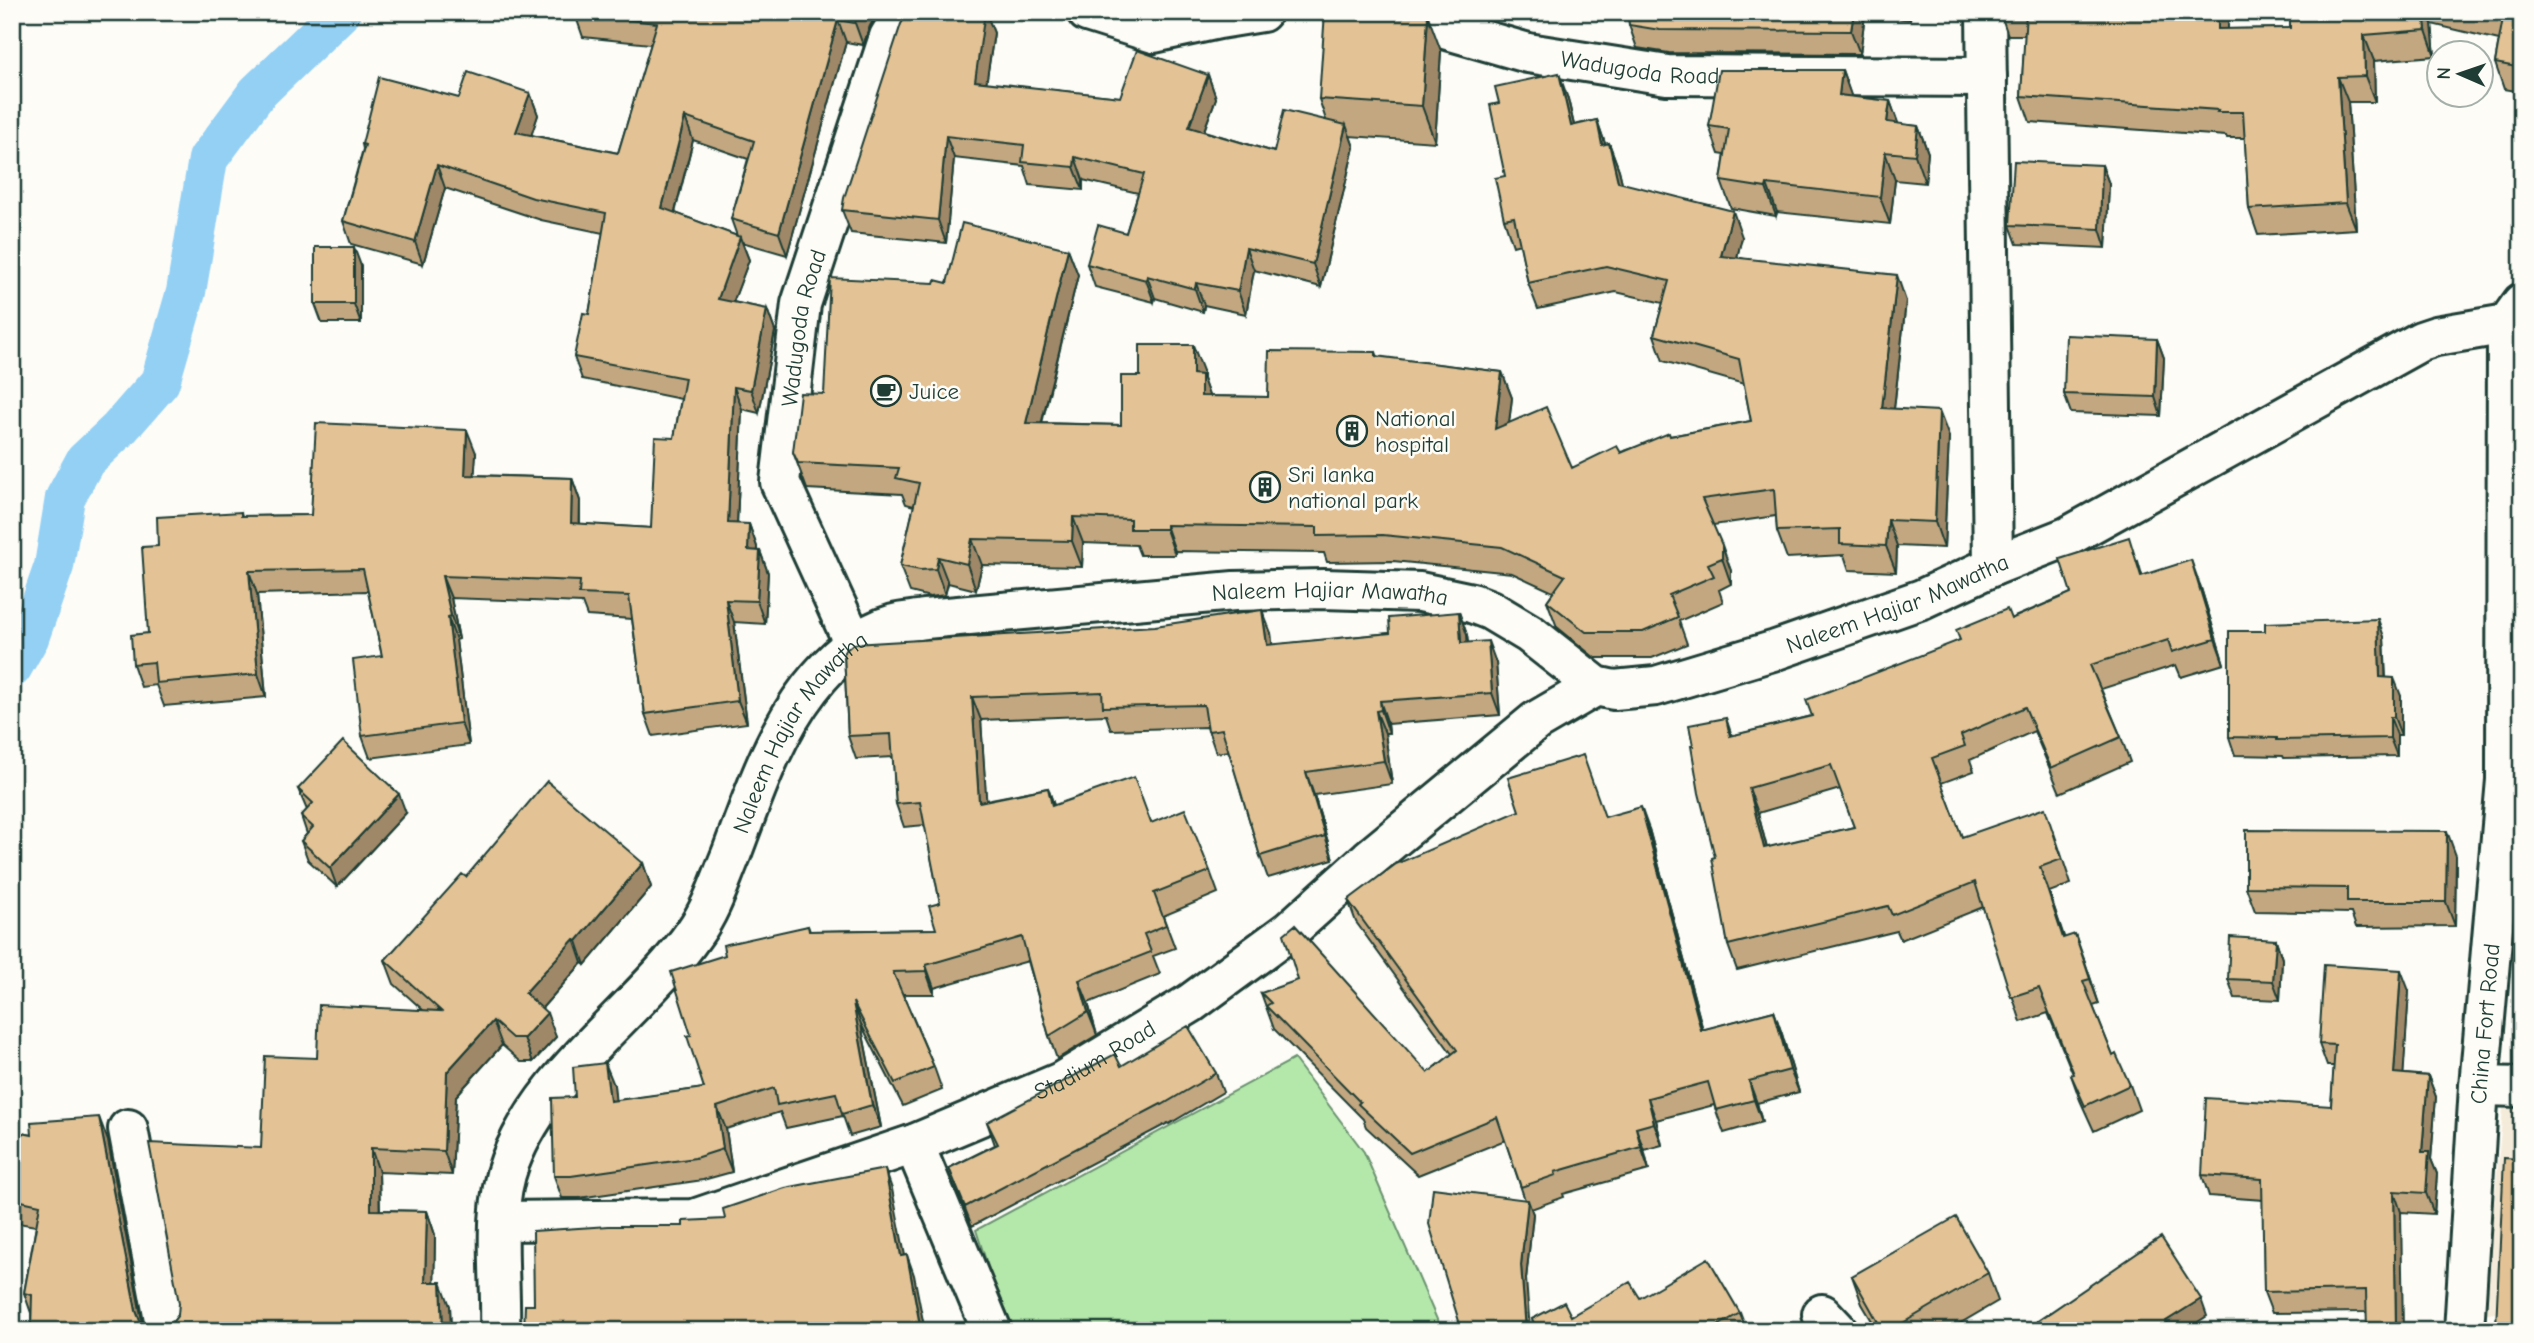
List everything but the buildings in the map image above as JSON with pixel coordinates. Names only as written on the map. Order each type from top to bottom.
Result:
[{"type":"street","name":"Wadugoda Road","points":[[854,644],[780,482],[802,304],[889,37],[904,12]]},
{"type":"street","points":[[1087,12],[1154,33],[1262,12]]},
{"type":"street","name":"Wadugoda Road","points":[[1385,12],[1528,53],[1667,75],[1987,78]]},
{"type":"street","points":[[1986,12],[1993,566]]},
{"type":"street","name":"Naleem Hajiar Mawatha","points":[[500,1331],[500,1221],[508,1165],[531,1121],[554,1090],[596,1040],[670,966],[696,931],[718,891],[766,762],[810,688],[854,644],[894,624],[1130,599],[1259,590],[1420,592],[1472,603],[1490,610],[1530,634],[1596,686],[1614,690],[1634,689],[1678,680],[1776,650],[1922,599],[1993,566],[2067,537],[2421,341],[2514,314]]},
{"type":"street","name":"China Fort Road","points":[[2464,1331],[2479,1086],[2506,780],[2514,314]]},
{"type":"street","name":"Stadium Road","points":[[500,1221],[694,1219],[914,1144],[1061,1082],[1191,1003],[1289,931],[1369,859],[1536,721],[1596,686]]},
{"type":"street","points":[[2479,1086],[2522,1087]]},
{"type":"street","points":[[128,1129],[166,1331]]},
{"type":"street","points":[[914,1144],[992,1331]]},
{"type":"shaded area","points":[[2503,1109],[2522,1109],[2522,1312],[2484,1313]]},
{"type":"green space","points":[[1294,1059],[1364,1152],[1442,1331],[1015,1331],[992,1279],[976,1230]]},
{"type":"waterway","points":[[12,668],[29,638],[54,566],[65,498],[85,461],[119,429],[160,382],[186,292],[208,159],[257,93],[341,12]]},
{"type":"place","name":"Juice","points":[[886,391]]},
{"type":"place","name":"National hospital","points":[[1352,431]]},
{"type":"place","name":"Sri lanka national park","points":[[1265,487]]}]
